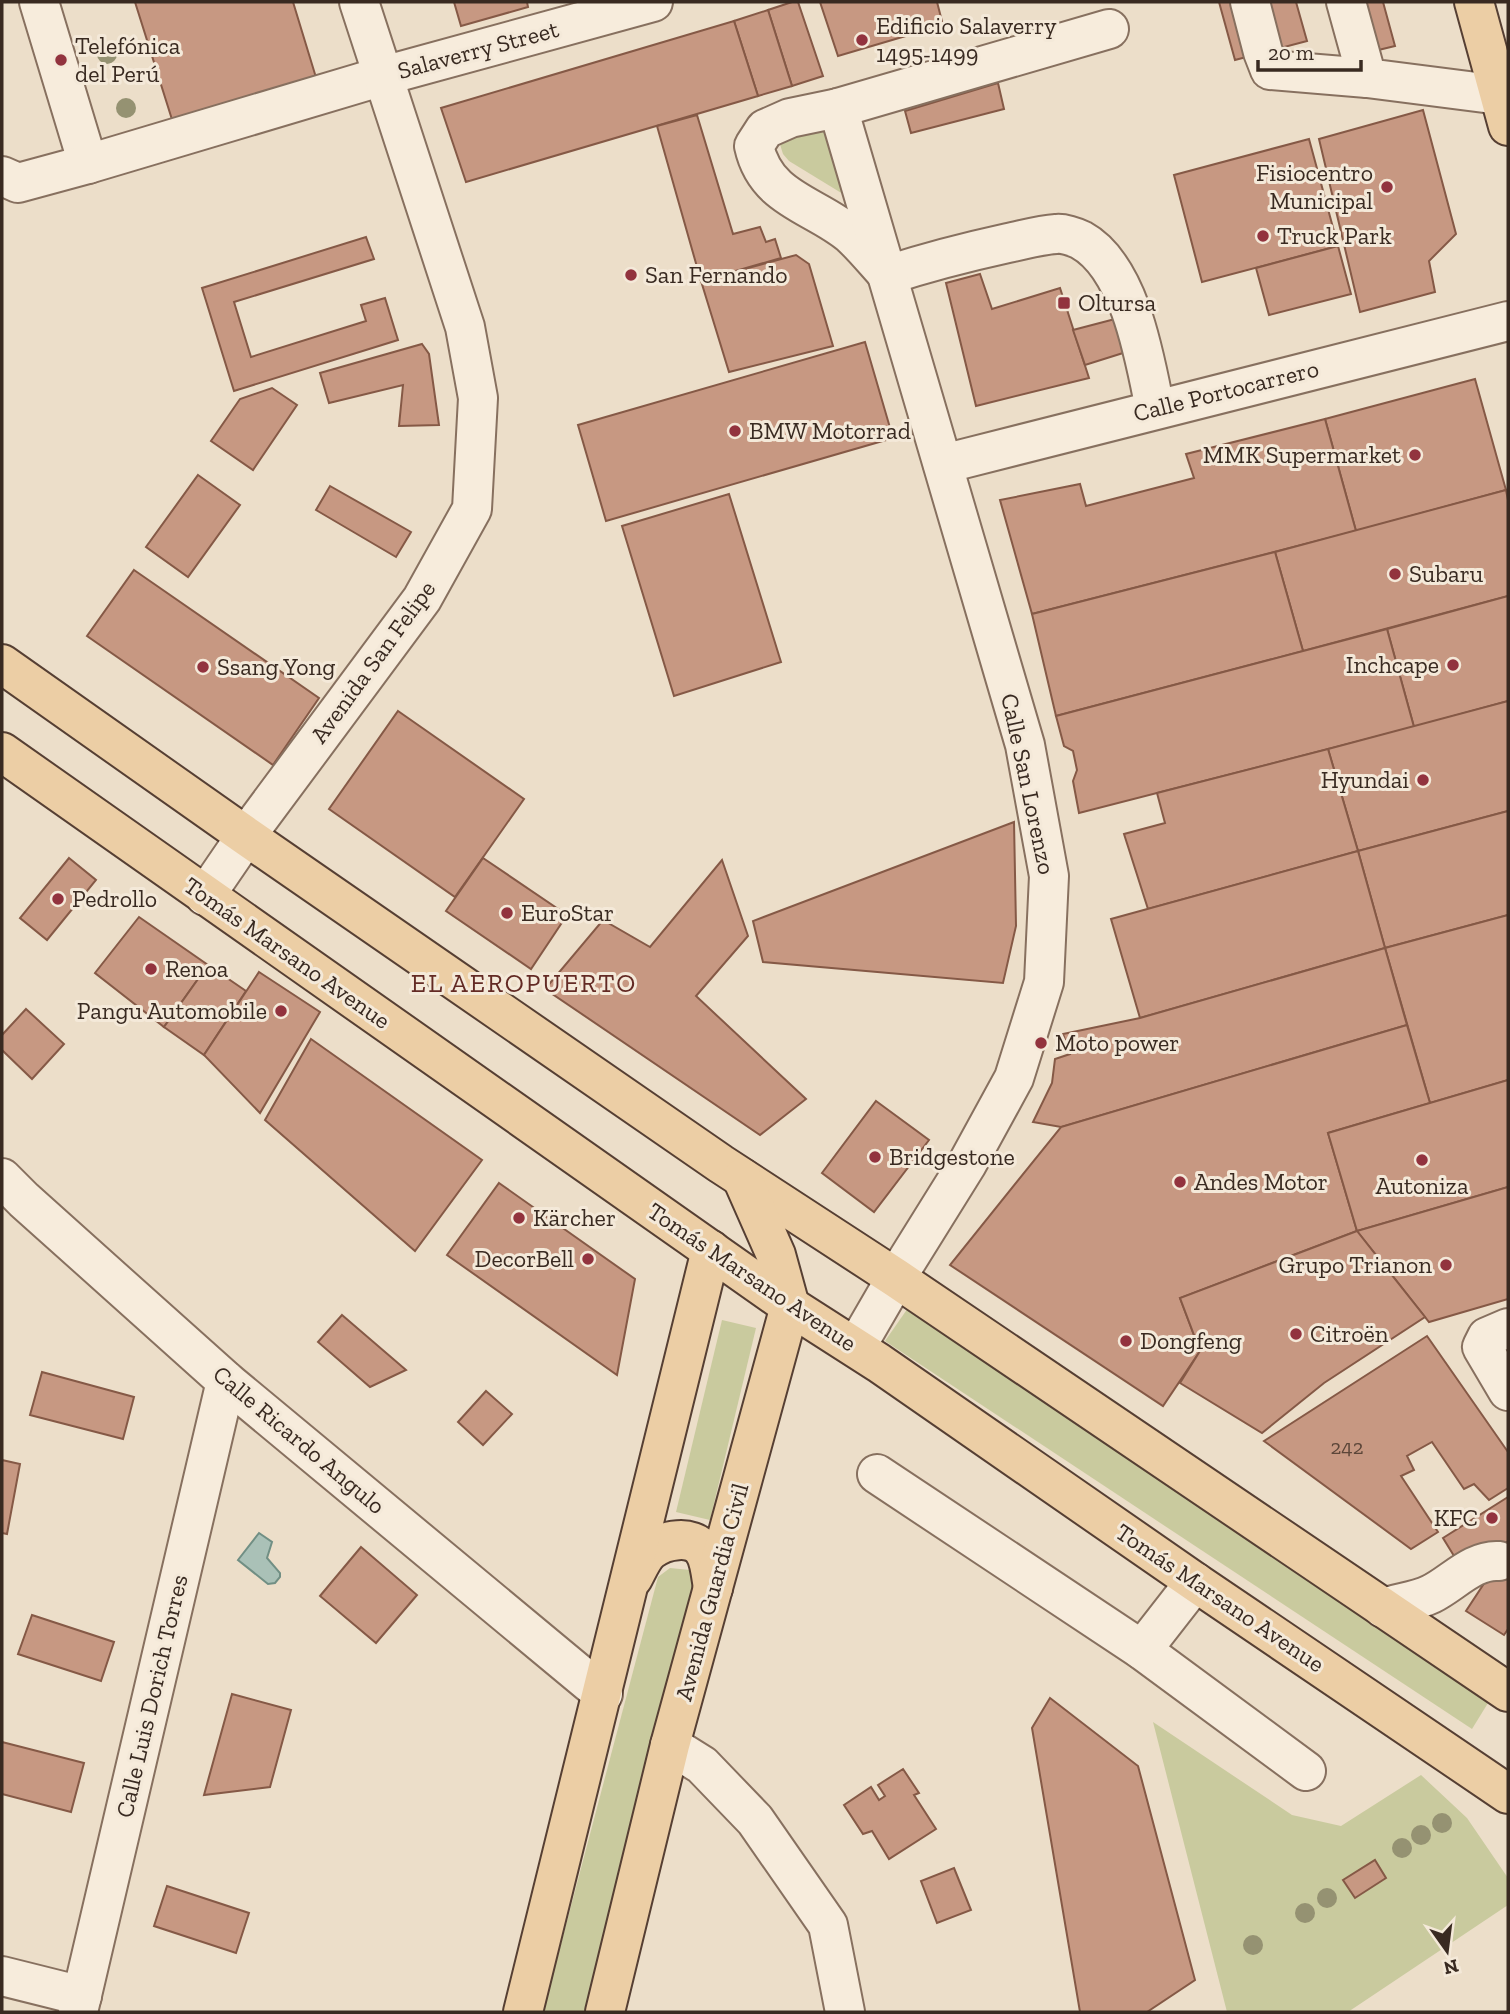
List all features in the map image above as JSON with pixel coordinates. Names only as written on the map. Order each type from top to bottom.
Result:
[{"type":"main road","points":[[1474,2],[1504,111]]},
{"type":"main road","points":[[2,664],[742,1178],[896,1278],[1508,1692]]},
{"type":"main road","name":"Tomás Marsano Avenue","points":[[2,752],[790,1306],[856,1347],[1195,1582],[1504,1782]]},
{"type":"main road","points":[[742,1178],[776,1255],[790,1306]]},
{"type":"main road","points":[[523,2012],[711,1250]]},
{"type":"main road","name":"Avenida Guardia Civil","points":[[605,2012],[670,1745],[790,1306]]},
{"type":"main road","points":[[630,1585],[650,1550],[666,1542],[683,1540],[695,1543],[704,1550],[713,1588]]},
{"type":"street","points":[[39,2],[88,164]]},
{"type":"street","name":"Avenida San Felipe","points":[[205,896],[246,836],[422,598],[472,509],[478,398],[465,327],[359,2]]},
{"type":"street","name":"Salaverry Street","points":[[2,176],[18,183],[383,76],[653,2]]},
{"type":"street","points":[[1250,2],[1270,70],[1367,78],[1504,111]]},
{"type":"street","points":[[1346,2],[1367,78]]},
{"type":"street","points":[[838,108],[1109,29]]},
{"type":"street","name":"Calle San Lorenzo","points":[[856,1347],[967,1164],[1014,1078],[1044,982],[1049,876],[1025,745],[888,275],[838,108],[790,118],[765,129],[754,146],[758,164],[772,182],[787,196],[850,235],[888,275]]},
{"type":"street","points":[[888,275],[930,262],[1058,233],[1080,239],[1096,251],[1111,270],[1124,296],[1141,345],[1155,409]]},
{"type":"street","name":"Calle Portocarrero","points":[[943,464],[1508,321]]},
{"type":"street","name":"Calle Ricardo Angulo","points":[[9,1190],[226,1381],[603,1694]]},
{"type":"street","points":[[1508,1328],[1487,1338],[1482,1347],[1508,1391]]},
{"type":"street","name":"Calle Luis Dorich Torres","points":[[80,2004],[226,1381]]},
{"type":"street","points":[[877,1474],[1142,1650],[1306,1771]]},
{"type":"street","points":[[1383,1608],[1430,1595],[1477,1565],[1487,1561],[1499,1561]]},
{"type":"street","points":[[1142,1650],[1195,1582]]},
{"type":"street","points":[[670,1745],[702,1765],[755,1820],[828,1925],[845,2012]]},
{"type":"street","points":[[2,1976],[80,2004]]},
{"type":"green space","points":[[823,128],[843,194],[789,161],[783,154],[779,141]]},
{"type":"green space","points":[[908,1308],[1488,1703],[1472,1729],[885,1341]]},
{"type":"green space","points":[[722,1320],[756,1328],[710,1520],[676,1512]]},
{"type":"green space","points":[[670,1568],[690,1570],[695,1589],[586,2012],[543,2012],[658,1577]]},
{"type":"green space","points":[[1153,1722],[1292,1815],[1341,1826],[1421,1775],[1467,1818],[1508,1878],[1508,1905],[1348,2012],[1227,2012]]},
{"type":"shaded area","points":[[259,1533],[272,1542],[267,1558],[280,1573],[275,1583],[268,1584],[238,1560]]},
{"type":"building","points":[[135,2],[293,2],[318,84],[175,129]]},
{"type":"building","points":[[454,2],[527,2],[528,7],[461,26]]},
{"type":"building","points":[[798,2],[823,76],[792,86],[768,10]]},
{"type":"building","name":"Edificio Salaverry 1495-1499","points":[[820,2],[937,2],[943,25],[838,56]]},
{"type":"building","points":[[1219,2],[1296,2],[1307,41],[1235,60]]},
{"type":"building","points":[[1353,2],[1383,2],[1395,46],[1366,53]]},
{"type":"building","points":[[768,10],[792,86],[758,96],[734,21]]},
{"type":"building","points":[[734,21],[758,96],[466,182],[441,108]]},
{"type":"building","points":[[998,83],[1004,109],[911,133],[905,111]]},
{"type":"building","name":"Fisiocentro Municipal","points":[[1423,110],[1456,234],[1429,261],[1435,292],[1360,312],[1319,139]]},
{"type":"building","points":[[697,115],[733,234],[760,227],[766,242],[775,239],[781,258],[701,281],[657,126]]},
{"type":"building","points":[[1309,139],[1338,246],[1202,282],[1174,175]]},
{"type":"building","points":[[366,237],[374,259],[234,302],[251,357],[366,321],[361,305],[385,298],[398,340],[234,391],[202,288]]},
{"type":"building","points":[[1338,246],[1351,294],[1269,315],[1256,268]]},
{"type":"building","points":[[796,255],[809,264],[833,346],[729,372],[701,281]]},
{"type":"building","points":[[980,274],[992,309],[1060,288],[1089,378],[976,406],[946,283]]},
{"type":"building","points":[[1115,319],[1123,353],[1085,365],[1073,330]]},
{"type":"building","name":"BMW Motorrad","points":[[865,342],[893,438],[606,521],[578,425]]},
{"type":"building","points":[[422,344],[429,354],[439,425],[399,426],[403,385],[329,403],[320,373]]},
{"type":"building","name":"MMK Supermarket","points":[[1475,379],[1506,490],[1356,531],[1325,419]]},
{"type":"building","points":[[272,388],[297,405],[253,470],[211,441],[240,399]]},
{"type":"building","points":[[1325,419],[1356,531],[1032,614],[1000,500],[1080,484],[1086,506],[1194,478],[1186,454]]},
{"type":"building","points":[[198,475],[240,505],[188,577],[146,547]]},
{"type":"building","points":[[330,486],[411,532],[396,557],[316,510]]},
{"type":"building","name":"Subaru","points":[[1506,490],[1508,596],[1303,651],[1275,552]]},
{"type":"building","points":[[729,494],[781,662],[674,696],[622,526]]},
{"type":"building","points":[[1275,552],[1303,651],[1056,716],[1032,614]]},
{"type":"building","name":"Ssang Yong","points":[[134,570],[319,698],[273,765],[87,636]]},
{"type":"building","name":"Inchcape","points":[[1508,596],[1508,701],[1414,727],[1387,629]]},
{"type":"building","points":[[1387,629],[1414,727],[1079,813],[1073,781],[1077,770],[1073,751],[1064,746],[1056,716]]},
{"type":"building","name":"Hyundai","points":[[1508,701],[1508,811],[1358,851],[1328,749]]},
{"type":"building","points":[[398,711],[524,799],[455,897],[329,809]]},
{"type":"building","points":[[1328,749],[1358,851],[1148,909],[1124,834],[1165,823],[1157,793]]},
{"type":"building","points":[[1508,811],[1508,915],[1385,948],[1358,851]]},
{"type":"building","points":[[1014,822],[1016,926],[1003,983],[763,962],[753,921]]},
{"type":"building","points":[[1358,851],[1385,948],[1140,1018],[1111,919]]},
{"type":"building","name":"Pedrollo","points":[[69,858],[96,880],[47,940],[20,918]]},
{"type":"building","name":"EuroStar","points":[[483,858],[567,915],[531,969],[446,911]]},
{"type":"building","points":[[722,860],[748,936],[696,996],[806,1099],[760,1135],[545,989],[603,920],[650,947]]},
{"type":"building","points":[[1508,915],[1508,1080],[1430,1103],[1385,948]]},
{"type":"building","name":"Renoa","points":[[139,917],[208,965],[164,1027],[95,973]]},
{"type":"building","points":[[1385,948],[1407,1025],[1061,1127],[1033,1122],[1052,1083],[1055,1059],[1070,1054],[1063,1034],[1140,1018]]},
{"type":"building","points":[[208,965],[246,991],[204,1055],[164,1027]]},
{"type":"building","points":[[259,972],[320,1012],[260,1113],[204,1055]]},
{"type":"building","points":[[26,1009],[64,1044],[32,1079],[2,1050],[2,1035]]},
{"type":"building","name":"Andes Motor","points":[[1407,1025],[1430,1103],[1328,1133],[1357,1231],[1180,1298],[1200,1351],[1163,1406],[950,1265],[1061,1127]]},
{"type":"building","points":[[311,1039],[482,1160],[415,1251],[265,1120]]},
{"type":"building","name":"Autoniza","points":[[1508,1080],[1508,1187],[1357,1231],[1328,1133]]},
{"type":"building","name":"Bridgestone","points":[[876,1101],[929,1140],[874,1212],[822,1173]]},
{"type":"building","points":[[499,1183],[635,1279],[617,1375],[447,1255]]},
{"type":"building","name":"Grupo Trianon","points":[[1508,1187],[1508,1299],[1429,1322],[1357,1231]]},
{"type":"building","name":"Citroën","points":[[1357,1231],[1425,1317],[1324,1383],[1262,1433],[1180,1383],[1200,1351],[1180,1298]]},
{"type":"building","points":[[342,1315],[406,1370],[370,1387],[318,1342]]},
{"type":"building","points":[[1427,1336],[1508,1452],[1508,1488],[1489,1500],[1474,1484],[1464,1489],[1432,1442],[1407,1456],[1414,1470],[1401,1476],[1438,1532],[1411,1549],[1264,1441]]},
{"type":"building","points":[[42,1372],[134,1397],[123,1439],[30,1415]]},
{"type":"building","points":[[486,1391],[512,1414],[483,1445],[458,1422]]},
{"type":"building","points":[[2,1460],[20,1464],[7,1534],[2,1533]]},
{"type":"building","name":"KFC","points":[[1508,1497],[1508,1541],[1462,1569],[1443,1538]]},
{"type":"building","points":[[361,1547],[417,1595],[376,1643],[320,1596]]},
{"type":"building","points":[[1508,1547],[1508,1629],[1504,1635],[1466,1611]]},
{"type":"building","points":[[32,1615],[114,1642],[101,1681],[18,1654]]},
{"type":"building","points":[[232,1694],[291,1710],[270,1787],[204,1795]]},
{"type":"building","points":[[1050,1698],[1138,1766],[1195,1980],[1147,2012],[1080,2012],[1032,1728]]},
{"type":"building","points":[[2,1742],[84,1763],[71,1812],[2,1794]]},
{"type":"building","points":[[903,1769],[919,1793],[914,1795],[936,1829],[889,1859],[872,1831],[863,1834],[844,1805],[871,1787],[879,1800],[885,1796],[878,1785]]},
{"type":"building","points":[[1375,1860],[1386,1878],[1355,1898],[1343,1880]]},
{"type":"building","points":[[954,1868],[971,1910],[937,1923],[921,1881]]},
{"type":"building","points":[[167,1886],[249,1913],[236,1953],[154,1926]]},
{"type":"place","name":"Edificio Salaverry 1495-1499","points":[[862,40]]},
{"type":"place","name":"Telefónica del Perú","points":[[61,60]]},
{"type":"place","name":"Fisiocentro Municipal","points":[[1387,187]]},
{"type":"place","name":"Truck Park","points":[[1263,236]]},
{"type":"place","name":"San Fernando","points":[[631,275]]},
{"type":"place","name":"Oltursa","points":[[1064,303]]},
{"type":"place","name":"BMW Motorrad","points":[[735,431]]},
{"type":"place","name":"MMK Supermarket","points":[[1415,455]]},
{"type":"place","name":"Subaru","points":[[1395,574]]},
{"type":"place","name":"Inchcape","points":[[1453,665]]},
{"type":"place","name":"Ssang Yong","points":[[203,667]]},
{"type":"place","name":"Hyundai","points":[[1423,780]]},
{"type":"place","name":"Pedrollo","points":[[58,899]]},
{"type":"place","name":"EuroStar","points":[[507,913]]},
{"type":"place","name":"Renoa","points":[[151,969]]},
{"type":"place","name":"Pangu Automobile","points":[[281,1011]]},
{"type":"place","name":"Moto power","points":[[1041,1043]]},
{"type":"place","name":"Bridgestone","points":[[875,1157]]},
{"type":"place","name":"Autoniza","points":[[1422,1160]]},
{"type":"place","name":"Andes Motor","points":[[1180,1182]]},
{"type":"place","name":"Kärcher","points":[[519,1218]]},
{"type":"place","name":"DecorBell","points":[[588,1259]]},
{"type":"place","name":"Grupo Trianon","points":[[1446,1265]]},
{"type":"place","name":"Citroën","points":[[1296,1334]]},
{"type":"place","name":"Dongfeng","points":[[1126,1341]]},
{"type":"place","name":"KFC","points":[[1492,1518]]},
{"type":"district","name":"EL AEROPUERTO","points":[[524,983]]}]
